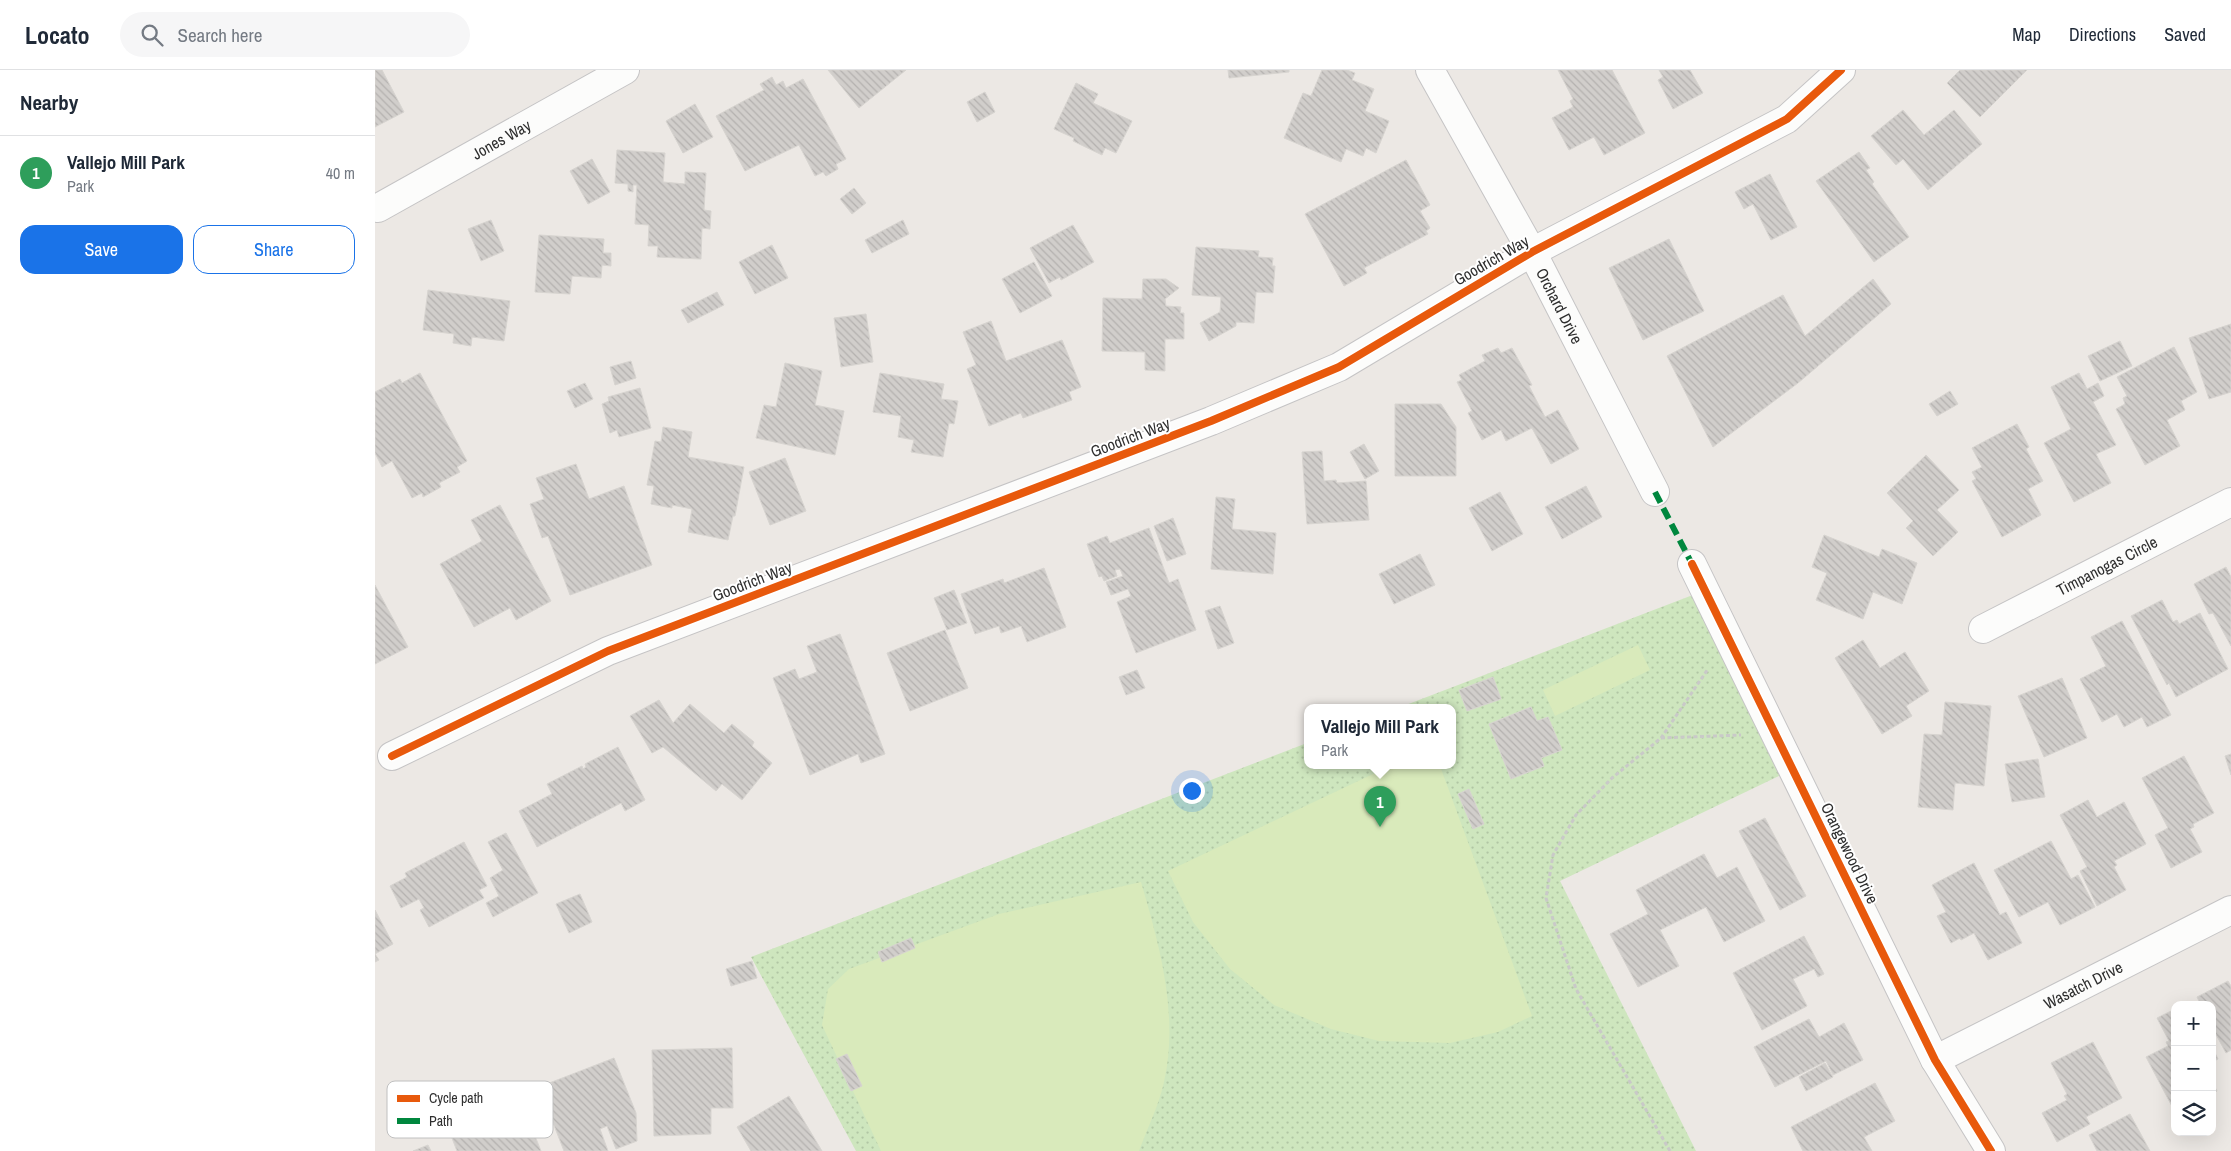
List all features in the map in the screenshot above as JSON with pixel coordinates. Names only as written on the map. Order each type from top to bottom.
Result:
[{"type":"street","name":"Jones Way","points":[[378,208],[625,70]]},
{"type":"street","name":"Orchard Drive","points":[[1430,70],[1532,252],[1655,492]]},
{"type":"street","name":"Goodrich Way","points":[[391,756],[608,651],[1211,421],[1339,367],[1532,252],[1787,120],[1841,70]]},
{"type":"street","name":"Timpanogas Circle","points":[[1983,629],[2231,502]]},
{"type":"street","name":"Orangewood Drive","points":[[1692,564],[1935,1060],[1991,1151]]},
{"type":"street","name":"Wasatch Drive","points":[[1935,1060],[2231,910]]},
{"type":"path","points":[[1670,1151],[1576,989],[1546,898],[1553,856],[1576,815],[1612,778],[1661,738],[1704,675]]},
{"type":"path","points":[[1661,738],[1735,734]]},
{"type":"green space","points":[[1698,593],[1783,774],[1560,881],[1696,1151],[856,1151],[751,957],[1304,744],[1304,769],[1456,769],[1456,704],[1408,704]]},
{"type":"green space","points":[[1638,645],[1650,670],[1555,716],[1543,690]]},
{"type":"green space","points":[[1384,769],[1441,769],[1532,1016],[1498,1032],[1450,1043],[1379,1041],[1331,1029],[1274,1005],[1230,969],[1193,922],[1168,871]]},
{"type":"green space","points":[[1141,882],[1161,956],[1168,1006],[1169,1032],[1168,1057],[1162,1091],[1139,1151],[881,1151],[822,1025],[828,989],[849,969],[999,914]]},
{"type":"building","points":[[375,70],[382,70],[404,112],[375,127]]},
{"type":"building","points":[[828,70],[906,70],[859,108]]},
{"type":"building","points":[[1228,70],[1289,70],[1289,72],[1229,78]]},
{"type":"building","points":[[1322,70],[1347,70],[1355,73],[1352,80],[1374,89],[1365,111],[1389,121],[1376,153],[1366,148],[1363,156],[1346,149],[1341,162],[1284,138],[1303,93],[1311,96]]},
{"type":"building","points":[[1558,70],[1612,70],[1645,133],[1604,155],[1594,137],[1569,150],[1552,118],[1573,107],[1570,101],[1573,99]]},
{"type":"building","points":[[1659,70],[1690,70],[1703,93],[1673,109],[1658,80],[1663,77]]},
{"type":"building","points":[[1960,70],[2027,70],[1980,117],[1947,83]]},
{"type":"building","points":[[772,77],[776,85],[783,81],[786,88],[803,79],[846,159],[836,164],[838,169],[826,176],[823,172],[815,176],[799,145],[745,171],[716,116],[764,90],[760,84]]},
{"type":"building","points":[[1076,83],[1098,94],[1093,103],[1132,121],[1116,153],[1105,148],[1102,155],[1073,141],[1074,138],[1054,129]]},
{"type":"building","points":[[985,92],[995,112],[977,122],[967,102]]},
{"type":"building","points":[[695,104],[713,137],[683,153],[666,121]]},
{"type":"building","points":[[1903,110],[1924,135],[1954,110],[1982,144],[1928,190],[1903,159],[1896,165],[1871,136]]},
{"type":"building","points":[[617,150],[665,153],[663,182],[685,184],[685,172],[706,173],[704,210],[711,211],[710,229],[702,228],[701,259],[657,257],[658,246],[648,246],[649,225],[635,224],[637,185],[633,185],[633,192],[628,191],[628,184],[615,183]]},
{"type":"building","points":[[1859,152],[1870,168],[1866,170],[1874,182],[1872,184],[1909,237],[1874,262],[1816,181]]},
{"type":"building","points":[[592,159],[610,192],[588,204],[570,171]]},
{"type":"building","points":[[1406,160],[1430,205],[1420,211],[1430,228],[1426,231],[1428,234],[1364,268],[1367,273],[1344,286],[1305,214]]},
{"type":"building","points":[[1770,174],[1797,227],[1771,240],[1753,204],[1744,209],[1735,192]]},
{"type":"building","points":[[854,188],[866,203],[852,214],[840,199]]},
{"type":"building","points":[[491,220],[504,251],[481,261],[468,229]]},
{"type":"building","points":[[903,220],[909,234],[872,253],[865,240]]},
{"type":"building","points":[[1073,225],[1094,262],[1061,280],[1060,277],[1049,283],[1030,248]]},
{"type":"building","points":[[539,235],[604,239],[603,253],[611,253],[611,266],[602,265],[601,278],[572,276],[570,294],[535,292]]},
{"type":"building","points":[[1669,239],[1704,311],[1643,340],[1609,268]]},
{"type":"building","points":[[772,245],[788,278],[755,294],[739,262]]},
{"type":"building","points":[[1196,247],[1259,251],[1258,257],[1273,258],[1272,266],[1275,266],[1273,293],[1256,292],[1254,323],[1236,322],[1236,326],[1209,341],[1200,323],[1220,312],[1221,297],[1192,295]]},
{"type":"building","points":[[1034,262],[1052,296],[1020,313],[1002,279]]},
{"type":"building","points":[[1143,279],[1166,279],[1179,288],[1165,299],[1166,306],[1181,307],[1180,313],[1184,313],[1184,339],[1165,339],[1165,371],[1145,370],[1145,352],[1102,351],[1103,298],[1142,299]]},
{"type":"building","points":[[1873,279],[1891,304],[1798,383],[1713,447],[1667,356],[1783,295],[1805,336]]},
{"type":"building","points":[[428,290],[510,301],[504,341],[472,337],[471,346],[453,343],[454,334],[423,330]]},
{"type":"building","points":[[717,292],[724,305],[688,323],[681,310]]},
{"type":"building","points":[[866,314],[873,362],[841,367],[834,318]]},
{"type":"building","points":[[991,321],[1006,361],[1062,340],[1081,387],[1069,392],[1072,400],[1023,418],[1021,413],[989,426],[967,369],[976,365],[963,332]]},
{"type":"building","points":[[2231,324],[2231,392],[2209,399],[2189,338]]},
{"type":"building","points":[[2120,341],[2132,366],[2100,381],[2088,356]]},
{"type":"building","points":[[2174,347],[2197,392],[2181,401],[2185,410],[2167,420],[2180,446],[2145,465],[2116,409],[2125,404],[2123,398],[2127,396],[2117,377]]},
{"type":"building","points":[[1498,348],[1501,353],[1512,348],[1532,385],[1529,386],[1545,417],[1558,410],[1579,449],[1551,464],[1532,428],[1506,441],[1501,430],[1482,440],[1468,413],[1472,411],[1457,382],[1462,380],[1459,375],[1485,361],[1482,355]]},
{"type":"building","points":[[631,361],[636,378],[615,385],[610,367]]},
{"type":"building","points":[[785,363],[822,371],[815,405],[844,411],[835,455],[756,438],[764,405],[776,407]]},
{"type":"building","points":[[420,373],[467,461],[457,467],[460,472],[439,483],[441,487],[423,497],[422,493],[412,498],[392,461],[382,467],[375,453],[375,392],[400,379],[402,383]]},
{"type":"building","points":[[880,373],[944,384],[941,399],[958,401],[954,424],[949,423],[943,457],[911,452],[914,440],[898,437],[901,416],[873,412]]},
{"type":"building","points":[[2079,373],[2087,389],[2098,383],[2104,396],[2093,402],[2116,445],[2096,454],[2111,483],[2074,502],[2044,443],[2071,429],[2051,387]]},
{"type":"building","points":[[585,383],[593,399],[575,408],[567,391]]},
{"type":"building","points":[[640,388],[651,428],[619,437],[617,430],[610,433],[602,404],[609,401],[608,397]]},
{"type":"building","points":[[1950,391],[1958,404],[1937,416],[1929,404]]},
{"type":"building","points":[[1395,404],[1441,404],[1456,427],[1456,476],[1395,476]]},
{"type":"building","points":[[2017,424],[2029,447],[2026,449],[2043,481],[2028,489],[2041,515],[2002,537],[1972,481],[1976,479],[1972,472],[1982,467],[1972,448]]},
{"type":"building","points":[[663,427],[692,432],[688,457],[744,467],[735,516],[733,516],[728,540],[688,532],[692,509],[672,505],[672,508],[651,504],[654,486],[647,485],[655,441],[661,442]]},
{"type":"building","points":[[1364,444],[1379,471],[1365,479],[1350,452]]},
{"type":"building","points":[[1322,451],[1324,481],[1336,480],[1337,483],[1366,481],[1369,520],[1307,524],[1302,452]]},
{"type":"building","points":[[1926,455],[1959,490],[1937,510],[1958,532],[1933,556],[1906,528],[1913,521],[1887,493]]},
{"type":"building","points":[[785,458],[806,511],[770,525],[749,472]]},
{"type":"building","points":[[576,464],[589,499],[624,486],[652,565],[570,595],[548,536],[542,538],[530,504],[544,499],[536,478]]},
{"type":"building","points":[[1586,486],[1602,517],[1562,539],[1545,507]]},
{"type":"building","points":[[1500,492],[1523,534],[1492,551],[1469,508]]},
{"type":"building","points":[[1216,497],[1235,499],[1232,529],[1276,533],[1273,574],[1211,569]]},
{"type":"building","points":[[500,505],[551,601],[516,620],[510,608],[474,627],[440,564],[482,541],[471,520]]},
{"type":"building","points":[[1173,518],[1186,554],[1167,561],[1154,526]]},
{"type":"building","points":[[1149,528],[1169,583],[1178,579],[1196,630],[1136,653],[1117,602],[1131,596],[1128,589],[1111,595],[1106,582],[1123,576],[1120,569],[1115,570],[1117,576],[1104,581],[1102,576],[1099,577],[1087,544],[1107,536],[1110,543]]},
{"type":"building","points":[[1824,535],[1879,557],[1882,549],[1917,563],[1902,604],[1873,592],[1863,619],[1816,600],[1827,573],[1812,567]]},
{"type":"building","points":[[1420,554],[1435,585],[1394,604],[1379,574]]},
{"type":"building","points":[[2226,567],[2231,577],[2231,646],[2213,613],[2209,614],[2194,584]]},
{"type":"building","points":[[1044,568],[1066,627],[1027,642],[1021,626],[1001,633],[999,626],[975,634],[961,594],[1003,579],[1004,583]]},
{"type":"building","points":[[375,585],[408,647],[375,664]]},
{"type":"building","points":[[954,590],[967,623],[947,630],[934,598]]},
{"type":"building","points":[[2162,600],[2173,622],[2177,620],[2179,624],[2200,613],[2228,669],[2176,697],[2169,683],[2167,685],[2131,616]]},
{"type":"building","points":[[1220,606],[1234,643],[1218,649],[1205,611]]},
{"type":"building","points":[[2122,621],[2171,715],[2147,727],[2142,717],[2124,727],[2117,714],[2102,722],[2080,679],[2106,666],[2091,637]]},
{"type":"building","points":[[945,630],[968,688],[910,711],[887,653]]},
{"type":"building","points":[[840,634],[885,754],[861,763],[858,754],[810,775],[773,678],[795,669],[799,679],[817,672],[807,646]]},
{"type":"building","points":[[1863,640],[1880,668],[1905,652],[1929,691],[1906,706],[1912,716],[1882,734],[1835,658]]},
{"type":"building","points":[[1137,670],[1145,688],[1126,695],[1119,677]]},
{"type":"building","points":[[1493,677],[1501,699],[1467,711],[1459,690]]},
{"type":"building","points":[[2062,678],[2087,738],[2044,757],[2018,696]]},
{"type":"building","points":[[659,700],[673,723],[690,704],[724,733],[732,724],[754,742],[752,746],[772,763],[742,800],[722,784],[716,791],[663,747],[652,753],[630,716]]},
{"type":"building","points":[[1945,702],[1991,706],[1984,786],[1955,783],[1953,810],[1918,807],[1924,734],[1942,735]]},
{"type":"building","points":[[1531,707],[1537,721],[1548,717],[1562,750],[1541,758],[1544,766],[1511,779],[1489,724]]},
{"type":"building","points":[[618,747],[645,800],[625,811],[621,803],[537,847],[519,811],[552,794],[547,784],[582,766],[583,769],[586,767],[585,764]]},
{"type":"building","points":[[2231,754],[2231,775],[2225,756]]},
{"type":"building","points":[[2184,756],[2214,813],[2193,824],[2194,827],[2190,829],[2202,852],[2171,868],[2155,835],[2168,828],[2142,778]]},
{"type":"building","points":[[2038,759],[2045,797],[2012,802],[2005,764]]},
{"type":"building","points":[[1469,789],[1484,824],[1473,829],[1458,794]]},
{"type":"building","points":[[2088,800],[2097,817],[2124,802],[2146,844],[2114,861],[2117,865],[2114,867],[2126,890],[2097,906],[2080,871],[2087,867],[2060,815]]},
{"type":"building","points":[[1765,818],[1806,896],[1780,910],[1739,831]]},
{"type":"building","points":[[506,833],[538,893],[493,917],[486,903],[499,896],[490,878],[503,870],[488,842]]},
{"type":"building","points":[[2051,841],[2071,879],[2078,875],[2095,907],[2060,925],[2048,902],[2019,917],[1994,870]]},
{"type":"building","points":[[464,842],[487,886],[479,890],[484,898],[429,927],[420,910],[424,908],[419,899],[401,908],[390,886],[407,877],[405,873]]},
{"type":"building","points":[[1704,854],[1717,878],[1737,867],[1765,921],[1724,942],[1706,907],[1660,930],[1679,966],[1638,987],[1610,934],[1648,914],[1636,890]]},
{"type":"building","points":[[1974,863],[2000,915],[2006,912],[2022,943],[1988,960],[1974,933],[1951,943],[1937,916],[1946,912],[1932,885]]},
{"type":"building","points":[[580,894],[592,922],[569,933],[556,904]]},
{"type":"building","points":[[375,910],[393,944],[375,954]]},
{"type":"building","points":[[1804,936],[1824,974],[1818,977],[1814,969],[1793,979],[1807,1006],[1762,1030],[1733,973]]},
{"type":"building","points":[[911,938],[915,948],[882,962],[878,952]]},
{"type":"building","points":[[375,954],[379,960],[375,962]]},
{"type":"building","points":[[752,961],[757,978],[731,986],[726,969]]},
{"type":"building","points":[[2228,981],[2231,986],[2231,1050],[2226,1053],[2216,1034],[2216,1001],[2199,1001],[2197,997]]},
{"type":"building","points":[[2171,1011],[2171,1104],[2146,1057],[2168,1046],[2166,1042],[2169,1041],[2157,1018]]},
{"type":"building","points":[[1809,1019],[1819,1037],[1844,1023],[1863,1060],[1833,1075],[1826,1061],[1775,1087],[1754,1047]]},
{"type":"building","points":[[2093,1042],[2122,1098],[2086,1117],[2090,1124],[2057,1142],[2042,1113],[2067,1100],[2064,1096],[2067,1094],[2051,1063]]},
{"type":"building","points":[[732,1048],[733,1108],[711,1108],[711,1134],[654,1136],[652,1050]]},
{"type":"building","points":[[847,1054],[862,1086],[851,1091],[836,1059]]},
{"type":"building","points":[[614,1058],[636,1113],[637,1141],[616,1149],[607,1126],[600,1129],[608,1151],[564,1151],[553,1123],[553,1082]]},
{"type":"building","points":[[1825,1063],[1833,1077],[1806,1091],[1799,1077]]},
{"type":"building","points":[[1875,1083],[1895,1121],[1864,1137],[1872,1151],[1803,1151],[1791,1127]]},
{"type":"building","points":[[789,1096],[822,1151],[751,1151],[737,1127]]},
{"type":"building","points":[[2130,1114],[2150,1151],[2097,1151],[2089,1135]]},
{"type":"building","points":[[452,1138],[536,1138],[541,1151],[457,1151]]},
{"type":"building","points":[[428,1145],[431,1151],[413,1151]]},
{"type":"marked path","points":[[1655,492],[1692,564]]},
{"type":"cycle path","points":[[392,756],[608,651],[1211,421],[1339,367],[1532,252],[1787,119],[1841,70]]},
{"type":"cycle path","points":[[1692,564],[1935,1060],[1991,1151]]},
{"type":"place","name":"Vallejo Mill Park","points":[[1380,827]]}]
